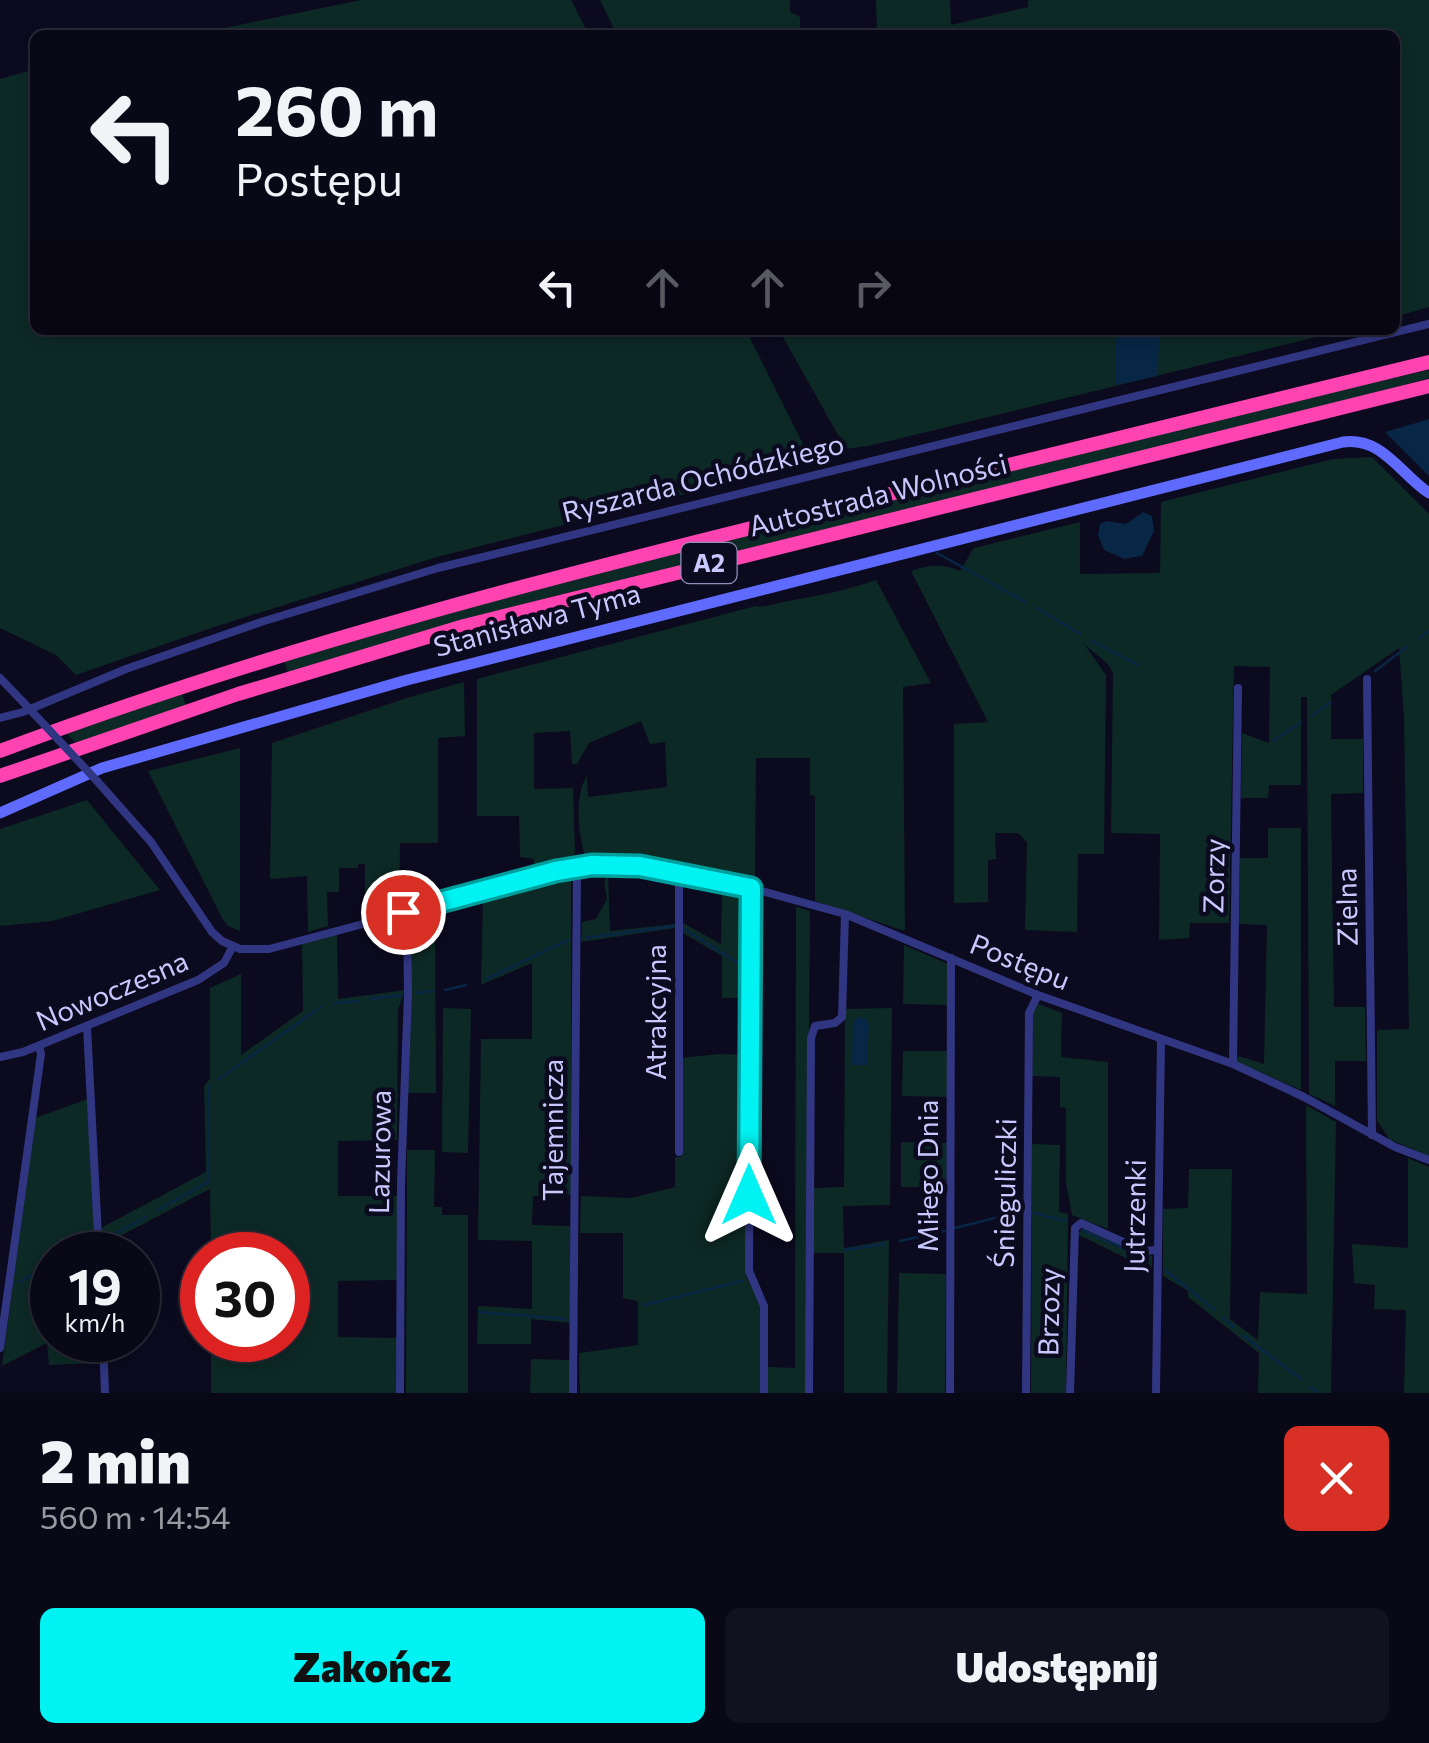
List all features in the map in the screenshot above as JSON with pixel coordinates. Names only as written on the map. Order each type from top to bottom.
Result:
[{"type":"highway","name":"Autostrada Wolności","points":[[0,751],[214,677],[477,598],[1429,362]]},
{"type":"highway","name":"Autostrada Wolności","points":[[0,776],[238,694],[483,620],[1429,386]]},
{"type":"street","name":"Ryszarda Ochódzkiego","points":[[1400,331],[1429,324]]},
{"type":"street","name":"Ryszarda Ochódzkiego","points":[[0,718],[262,622],[473,558],[1384,335]]},
{"type":"street","name":"Stanisława Tyma","points":[[0,813],[102,768],[422,676],[1343,442],[1358,441],[1378,448],[1429,493]]},
{"type":"street","points":[[0,678],[151,842],[204,924],[232,946],[270,949],[577,867]]},
{"type":"street","name":"Zielna","points":[[1367,679],[1372,1135]]},
{"type":"street","name":"Zorzy","points":[[1234,1064],[1238,688]]},
{"type":"street","name":"Postępu","points":[[577,867],[640,866],[679,872],[844,914],[1038,995],[1234,1064],[1429,1160]]},
{"type":"street","name":"Tajemnicza","points":[[574,1393],[577,867]]},
{"type":"street","name":"Atrakcyjna","points":[[678,1152],[679,872]]},
{"type":"street","points":[[751,888],[748,1272],[764,1306],[764,1393]]},
{"type":"street","name":"Lazurowa","points":[[400,1393],[400,1183],[408,994],[407,911]]},
{"type":"street","points":[[809,1393],[811,1038],[815,1026],[835,1023],[842,1017],[844,914]]},
{"type":"street","name":"Nowoczesna","points":[[0,1057],[88,1027],[210,974],[224,963],[232,946]]},
{"type":"street","name":"Miłego Dnia","points":[[950,1393],[951,958]]},
{"type":"street","name":"Śnieguliczki","points":[[1026,1393],[1029,1013],[1038,995]]},
{"type":"street","points":[[88,1027],[98,1232]]},
{"type":"street","name":"Jutrzenki","points":[[1156,1393],[1160,1040]]},
{"type":"street","points":[[0,1348],[41,1054],[39,1046]]},
{"type":"street","name":"Brzozy","points":[[1070,1393],[1072,1232],[1082,1223],[1143,1250],[1157,1250]]},
{"type":"street","points":[[104,1362],[105,1393]]},
{"type":"green space","points":[[361,0],[571,0],[586,30],[215,30]]},
{"type":"green space","points":[[600,0],[790,0],[790,12],[800,17],[800,30],[615,30]]},
{"type":"green space","points":[[876,0],[950,0],[951,25],[1028,7],[1028,0],[1429,0],[1429,307],[1400,316],[1400,30],[877,30]]},
{"type":"green space","points":[[30,70],[30,335],[748,335],[812,462],[437,557],[76,675],[56,655],[0,628],[0,79]]},
{"type":"green space","points":[[782,335],[1324,335],[873,445],[846,449]]},
{"type":"green space","points":[[1429,370],[1429,378],[1315,409],[550,597],[288,673],[284,660],[493,599]]},
{"type":"green space","points":[[1372,457],[1429,514],[1429,1156],[1389,1139],[1377,1120],[1377,1030],[1409,1029],[1404,717],[1399,648],[1331,695],[1331,739],[1363,739],[1363,793],[1331,794],[1334,1007],[1365,1007],[1366,1061],[1335,1061],[1335,1106],[1309,1094],[1307,697],[1301,697],[1301,785],[1269,785],[1268,798],[1241,798],[1242,733],[1269,743],[1270,667],[1234,666],[1229,923],[1190,923],[1189,938],[1159,940],[1160,834],[1111,833],[1113,673],[1084,644],[1106,675],[1104,854],[1078,854],[1077,932],[1025,930],[1027,842],[1018,833],[995,833],[996,859],[988,860],[988,902],[954,903],[954,724],[988,722],[911,571],[936,566],[960,571],[974,548],[1080,522],[1080,574],[1160,573],[1161,502],[1333,459]]},
{"type":"green space","points":[[876,580],[931,683],[903,687],[905,931],[815,901],[815,796],[810,795],[810,758],[756,758],[755,884],[686,868],[586,860],[579,806],[587,776],[588,797],[667,787],[665,742],[650,744],[641,721],[589,743],[577,764],[572,764],[570,731],[534,733],[534,789],[573,788],[575,853],[570,862],[533,873],[534,859],[520,857],[519,816],[477,816],[477,679],[756,606],[822,595]]},
{"type":"green space","points":[[464,682],[465,736],[438,738],[438,843],[400,843],[399,907],[365,916],[365,864],[339,868],[339,892],[327,892],[328,926],[308,932],[307,876],[270,879],[272,743]]},
{"type":"green space","points":[[182,693],[186,706],[76,743],[66,733]]},
{"type":"green space","points":[[240,748],[240,931],[222,918],[148,771]]},
{"type":"green space","points":[[87,800],[160,890],[52,921],[0,926],[0,829]]},
{"type":"green space","points":[[1268,828],[1301,828],[1301,1090],[1237,1062],[1238,1056],[1264,1064],[1267,925],[1239,924],[1240,858],[1268,858]]},
{"type":"green space","points":[[608,873],[610,931],[676,924],[676,928],[581,942],[582,922],[596,919],[607,899],[604,882]]},
{"type":"green space","points":[[563,874],[571,876],[571,1195],[533,1196],[532,1225],[570,1226],[570,1323],[531,1319],[531,1344],[477,1344],[478,1306],[532,1309],[532,1241],[478,1240],[481,1039],[532,1039],[532,963],[481,985],[483,897]]},
{"type":"green space","points":[[722,886],[749,892],[749,998],[722,998],[722,956],[683,933],[683,923],[721,944]]},
{"type":"green space","points":[[796,907],[810,911],[806,1393],[767,1393],[768,1367],[795,1368]]},
{"type":"green space","points":[[435,910],[436,1093],[408,1093],[412,916]]},
{"type":"green space","points":[[337,934],[338,999],[405,990],[398,1010],[397,1140],[338,1141],[338,1196],[397,1196],[397,1280],[338,1281],[338,1337],[397,1338],[396,1393],[211,1393],[211,1362],[310,1362],[310,1232],[211,1232],[210,1189],[128,1232],[101,1232],[101,1228],[206,1172],[204,1086],[210,1079],[210,988],[241,974],[241,1055],[303,1011],[302,942]]},
{"type":"green space","points":[[904,945],[948,964],[947,1005],[903,1004]]},
{"type":"green space","points":[[1039,1004],[1062,1013],[1061,1057],[1108,1062],[1108,1229],[1072,1215],[1066,1183],[1066,1108],[1060,1107],[1060,1077],[1032,1076],[1033,1008]]},
{"type":"green space","points":[[443,1008],[471,1009],[468,1153],[442,1152]]},
{"type":"green space","points":[[892,1008],[890,1205],[843,1206],[844,1248],[889,1240],[887,1393],[844,1393],[844,1253],[813,1253],[813,1188],[844,1187],[845,1009]]},
{"type":"green space","points":[[903,1051],[947,1051],[947,1097],[902,1096]]},
{"type":"green space","points":[[748,1055],[746,1276],[762,1307],[760,1393],[580,1393],[579,1353],[638,1345],[638,1301],[623,1298],[623,1233],[580,1233],[581,1196],[631,1198],[675,1187],[675,1157],[681,1157],[681,1058]]},
{"type":"green space","points":[[88,1099],[94,1232],[30,1232],[30,1352],[2,1366],[35,1118]]},
{"type":"green space","points":[[1306,1105],[1336,1122],[1331,1393],[1258,1393],[1259,1353],[1188,1297],[1188,1291],[1163,1276],[1163,1209],[1188,1208],[1189,1169],[1232,1169],[1230,1319],[1258,1340],[1260,1292],[1307,1294]]},
{"type":"green space","points":[[901,1142],[947,1143],[946,1187],[901,1187]]},
{"type":"green space","points":[[1032,1144],[1060,1145],[1059,1212],[1068,1214],[1066,1393],[1031,1393]]},
{"type":"green space","points":[[407,1150],[435,1150],[434,1207],[442,1207],[442,1215],[468,1215],[468,1393],[406,1393]]},
{"type":"green space","points":[[1408,1158],[1429,1167],[1429,1393],[1404,1393],[1406,1310],[1374,1309],[1375,1285],[1354,1283],[1352,1244],[1408,1248]]},
{"type":"green space","points":[[1085,1228],[1152,1256],[1152,1271],[1077,1234]]},
{"type":"green space","points":[[899,1273],[946,1274],[945,1393],[897,1393]]},
{"type":"green space","points":[[531,1359],[570,1360],[570,1393],[530,1393]]},
{"type":"green space","points":[[49,1362],[99,1362],[99,1363]]},
{"type":"water","points":[[1118,335],[1160,335],[1157,376],[1116,385]]},
{"type":"water","points":[[1429,419],[1429,476],[1385,432]]},
{"type":"water","points":[[1143,512],[1152,516],[1154,531],[1142,556],[1124,559],[1104,550],[1098,535],[1100,524],[1126,524]]},
{"type":"water","points":[[857,1017],[865,1018],[869,1024],[867,1065],[852,1065],[853,1025]]},
{"type":"waterway","points":[[937,553],[1027,603]]},
{"type":"waterway","points":[[1037,608],[1080,634]]},
{"type":"waterway","points":[[1419,638],[1429,631]]},
{"type":"waterway","points":[[1092,641],[1138,665]]},
{"type":"waterway","points":[[1375,671],[1407,647]]},
{"type":"waterway","points":[[1311,716],[1331,702]]},
{"type":"waterway","points":[[1273,741],[1301,722]]},
{"type":"waterway","points":[[586,938],[674,926]]},
{"type":"waterway","points":[[684,929],[747,969]]},
{"type":"waterway","points":[[486,979],[568,940]]},
{"type":"waterway","points":[[445,990],[466,985]]},
{"type":"waterway","points":[[416,993],[432,991]]},
{"type":"waterway","points":[[370,999],[401,995]]},
{"type":"waterway","points":[[334,1003],[358,1001]]},
{"type":"waterway","points":[[219,1079],[322,1006]]},
{"type":"waterway","points":[[156,1211],[208,1182],[209,1086]]},
{"type":"waterway","points":[[955,1228],[1019,1212]]},
{"type":"waterway","points":[[1034,1213],[1065,1221]]},
{"type":"waterway","points":[[118,1232],[146,1217]]},
{"type":"waterway","points":[[1082,1230],[1149,1260]]},
{"type":"waterway","points":[[900,1241],[944,1231]]},
{"type":"waterway","points":[[845,1250],[885,1244]]},
{"type":"waterway","points":[[1165,1270],[1215,1310]]},
{"type":"waterway","points":[[19,1282],[30,1276]]},
{"type":"waterway","points":[[644,1305],[742,1281]]},
{"type":"waterway","points":[[479,1312],[565,1319]]},
{"type":"waterway","points":[[1223,1317],[1233,1327]]},
{"type":"waterway","points":[[1244,1336],[1301,1379]]},
{"type":"waterway","points":[[1311,1387],[1318,1393]]},
{"type":"route","points":[[403,912],[592,865],[640,866],[751,888],[749,1195]]}]
